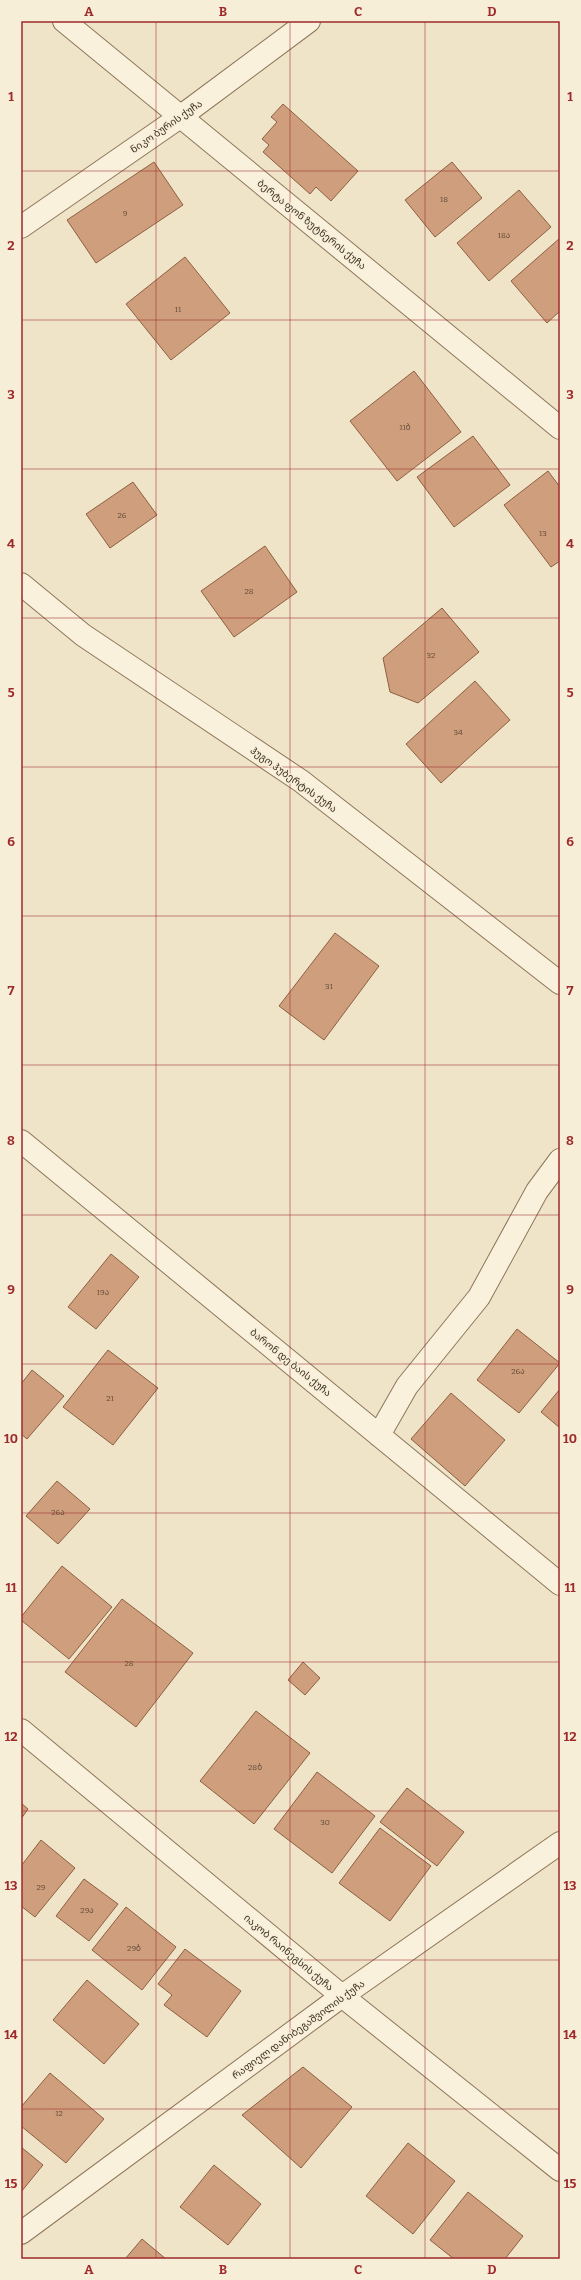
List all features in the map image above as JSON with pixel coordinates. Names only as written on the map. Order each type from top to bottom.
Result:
[{"type":"street","name":"ბერტა ფონ ზუტნერის ქუჩა","points":[[64,21],[560,428]]},
{"type":"street","name":"ნიკო ბურის ქუჩა","points":[[21,227],[180,117],[309,21]]},
{"type":"street","name":"ჰუგო ჰუბერტის ქუჩა","points":[[21,584],[83,634],[301,781],[560,983]]},
{"type":"street","name":"ბარონ დე ბაის ქუჩა","points":[[21,1141],[560,1584]]},
{"type":"street","points":[[379,1435],[407,1386],[479,1298],[536,1191],[560,1160]]},
{"type":"street","name":"იაკობ რაინეგსის ქუჩა","points":[[21,1730],[342,1996],[560,2170]]},
{"type":"street","name":"რაფიელ დანიბეგაშვილის ქუჩა","points":[[21,2233],[342,1996],[560,1843]]},
{"type":"building","points":[[283,104],[358,171],[331,201],[316,187],[310,194],[263,152],[269,145],[262,139],[277,122],[271,117]]},
{"type":"building","points":[[154,162],[183,205],[96,263],[67,220]]},
{"type":"building","points":[[452,162],[482,198],[435,237],[405,200]]},
{"type":"building","points":[[519,190],[551,227],[489,281],[457,243]]},
{"type":"building","points":[[560,238],[560,311],[547,323],[511,281]]},
{"type":"building","points":[[185,257],[230,313],[171,360],[126,304]]},
{"type":"building","points":[[414,371],[461,432],[397,481],[350,421]]},
{"type":"building","points":[[473,436],[510,485],[454,527],[417,477]]},
{"type":"building","points":[[548,471],[560,487],[560,561],[551,567],[504,505]]},
{"type":"building","points":[[133,482],[157,515],[110,548],[86,514]]},
{"type":"building","points":[[265,546],[297,592],[234,637],[201,591]]},
{"type":"building","points":[[442,608],[479,652],[418,703],[390,692],[383,658]]},
{"type":"building","points":[[475,681],[510,720],[441,783],[406,744]]},
{"type":"building","points":[[335,933],[379,966],[324,1040],[279,1006]]},
{"type":"building","points":[[111,1254],[139,1277],[96,1329],[68,1307]]},
{"type":"building","points":[[517,1329],[560,1363],[519,1413],[477,1380]]},
{"type":"building","points":[[108,1350],[158,1388],[113,1445],[63,1407]]},
{"type":"building","points":[[32,1370],[64,1396],[27,1439],[21,1434],[21,1384]]},
{"type":"building","points":[[560,1389],[560,1428],[541,1412]]},
{"type":"building","points":[[451,1393],[505,1440],[465,1486],[411,1439]]},
{"type":"building","points":[[57,1481],[90,1509],[58,1544],[26,1516]]},
{"type":"building","points":[[62,1566],[112,1607],[69,1659],[21,1620],[21,1617]]},
{"type":"building","points":[[122,1599],[193,1653],[136,1727],[65,1672]]},
{"type":"building","points":[[303,1662],[320,1678],[305,1695],[288,1680]]},
{"type":"building","points":[[256,1711],[310,1753],[254,1824],[200,1781]]},
{"type":"building","points":[[317,1772],[375,1816],[332,1873],[274,1829]]},
{"type":"building","points":[[407,1788],[464,1832],[437,1866],[380,1822]]},
{"type":"building","points":[[21,1803],[28,1809],[21,1819]]},
{"type":"building","points":[[380,1828],[431,1866],[390,1921],[339,1883]]},
{"type":"building","points":[[41,1840],[75,1868],[35,1917],[21,1906],[21,1866]]},
{"type":"building","points":[[84,1879],[118,1904],[89,1941],[56,1916]]},
{"type":"building","points":[[126,1907],[176,1947],[142,1990],[92,1950]]},
{"type":"building","points":[[185,1949],[241,1991],[207,2037],[164,2005],[172,1995],[158,1984]]},
{"type":"building","points":[[87,1980],[139,2024],[104,2064],[53,2020]]},
{"type":"building","points":[[303,2067],[352,2107],[301,2168],[242,2115]]},
{"type":"building","points":[[50,2073],[104,2119],[66,2163],[21,2126],[21,2107]]},
{"type":"building","points":[[408,2143],[455,2181],[413,2234],[366,2196]]},
{"type":"building","points":[[21,2147],[43,2165],[21,2192]]},
{"type":"building","points":[[214,2165],[261,2204],[228,2245],[180,2207]]},
{"type":"building","points":[[468,2192],[523,2236],[505,2259],[454,2259],[430,2240]]},
{"type":"building","points":[[142,2239],[166,2259],[125,2259]]}]
